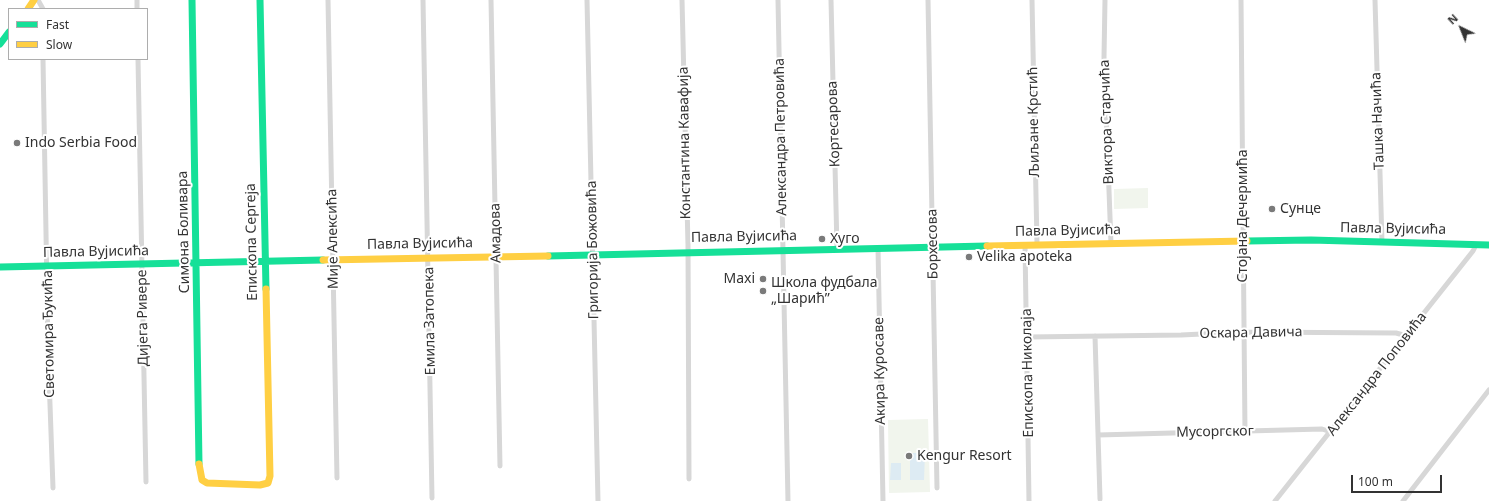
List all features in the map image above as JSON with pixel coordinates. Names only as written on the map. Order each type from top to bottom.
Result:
[{"type":"street","name":"Симона Боливара","points":[[192,0],[198,263],[200,463],[202,480],[207,483],[260,485],[268,483]]},
{"type":"street","name":"Епископа Сергеја","points":[[260,0],[270,476],[268,483]]},
{"type":"street","name":"Мије Алексића","points":[[328,0],[337,478]]},
{"type":"street","name":"Емила Затопека","points":[[423,0],[429,257],[432,498]]},
{"type":"street","name":"Амадова","points":[[492,0],[500,466]]},
{"type":"street","name":"Григорија Божовића","points":[[587,0],[598,501]]},
{"type":"street","name":"Константина Кавафија","points":[[682,0],[688,252],[689,479]]},
{"type":"street","name":"Александра Петровића","points":[[778,0],[788,501]]},
{"type":"street","name":"Кортесарова","points":[[831,0],[837,248]]},
{"type":"street","name":"Борхесова","points":[[928,0],[934,246],[937,488]]},
{"type":"street","name":"Љиљане Крстић","points":[[1032,0],[1037,244]]},
{"type":"street","name":"Виктора Старчића","points":[[1105,0],[1104,57],[1111,244]]},
{"type":"street","name":"Стојана Дечермића","points":[[1241,0],[1245,432]]},
{"type":"street","name":"Ташка Начића","points":[[1375,0],[1382,242]]},
{"type":"street","points":[[0,44],[8,33]]},
{"type":"street","name":"Светомира Ђукића","points":[[43,60],[48,265],[48,349],[53,488]]},
{"type":"street","name":"Дијега Ривере","points":[[138,60],[146,482]]},
{"type":"street","name":"Павла Вујисића","points":[[0,266],[198,263],[934,246],[1111,244],[1243,240],[1489,245]]},
{"type":"street","name":"Епископа Николаја","points":[[1025,245],[1028,337],[1030,501]]},
{"type":"street","name":"Александра Поповића","points":[[1275,501],[1407,336],[1473,251],[1476,245]]},
{"type":"street","name":"Акира Куросаве","points":[[878,248],[880,414],[883,501]]},
{"type":"street","name":"Оскара Давича","points":[[1028,337],[1244,332],[1396,333],[1407,336]]},
{"type":"street","points":[[1095,336],[1100,499]]},
{"type":"street","points":[[1403,501],[1489,390]]},
{"type":"street","name":"Мусоргског","points":[[1098,435],[1322,429],[1331,432]]},
{"type":"shaded area","points":[[1148,188],[1148,208],[1114,209],[1114,189]]},
{"type":"shaded area","name":"Kengur Resort","points":[[928,419],[930,492],[889,493],[888,420]]},
{"type":"shaded area","points":[[910,453],[925,453],[924,480],[910,480]]},
{"type":"shaded area","points":[[891,463],[901,463],[901,480],[890,480]]},
{"type":"traffic: fast","points":[[192,0],[199,464]]},
{"type":"traffic: fast","points":[[260,0],[266,289]]},
{"type":"traffic: fast","points":[[0,44],[8,33]]},
{"type":"traffic: fast","points":[[1247,241],[1311,240],[1489,245]]},
{"type":"traffic: fast","points":[[548,256],[987,246]]},
{"type":"traffic: fast","points":[[0,267],[323,260]]},
{"type":"traffic: slow","points":[[29,8],[34,0]]},
{"type":"traffic: slow","points":[[987,246],[1247,241]]},
{"type":"traffic: slow","points":[[323,260],[548,256]]},
{"type":"traffic: slow","points":[[199,464],[202,480],[207,483],[260,485],[268,483],[270,476],[266,289]]},
{"type":"place","name":"Indo Serbia Food","points":[[17,143]]},
{"type":"place","name":"Сунце","points":[[1272,209]]},
{"type":"place","name":"Хуго","points":[[822,239]]},
{"type":"place","name":"Velika apoteka","points":[[969,257]]},
{"type":"place","name":"Maxi","points":[[763,279]]},
{"type":"place","name":"Школа фудбала „Шарић”","points":[[763,291]]},
{"type":"place","name":"Kengur Resort","points":[[909,456]]}]
